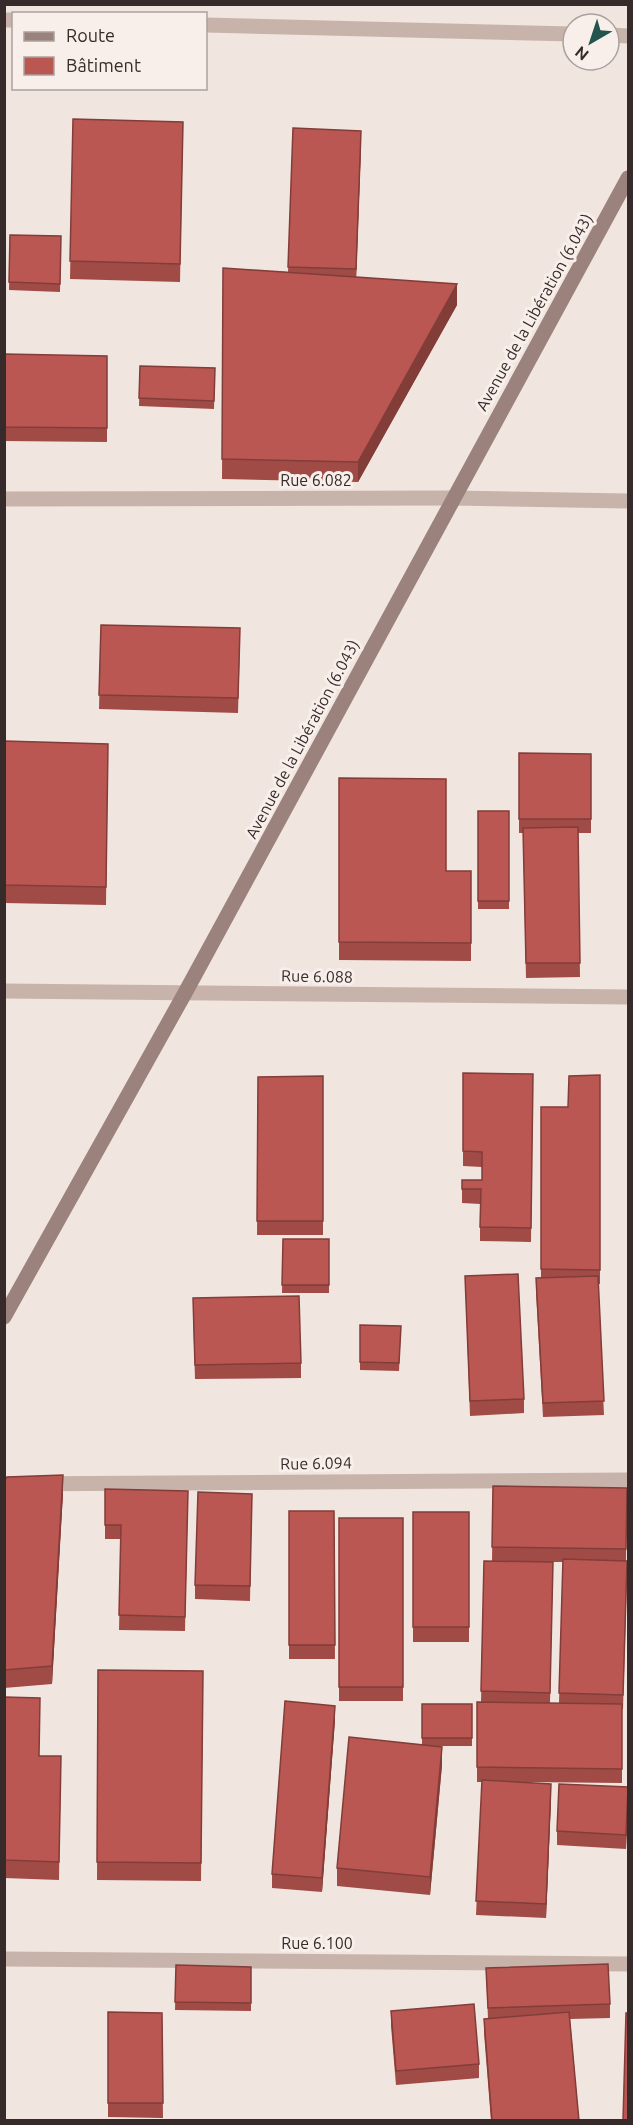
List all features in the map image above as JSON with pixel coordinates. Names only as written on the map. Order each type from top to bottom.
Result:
[{"type":"main road","name":"Avenue de la Libération (6.043)","points":[[4,1317],[185,993],[628,178]]},
{"type":"street","points":[[207,25],[561,34]]},
{"type":"street","name":"Rue 6.082","points":[[4,499],[453,498],[628,501]]},
{"type":"street","name":"Rue 6.088","points":[[4,991],[628,997]]},
{"type":"street","name":"Rue 6.094","points":[[4,1484],[628,1480]]},
{"type":"street","name":"Rue 6.100","points":[[4,1959],[628,1964]]},
{"type":"building","points":[[73,119],[183,122],[180,264],[70,261]]},
{"type":"building","points":[[293,128],[361,131],[356,269],[288,267]]},
{"type":"building","points":[[10,235],[61,236],[60,284],[9,282]]},
{"type":"building","points":[[223,268],[457,284],[358,462],[222,459]]},
{"type":"building","points":[[4,354],[107,356],[107,428],[4,427]]},
{"type":"building","points":[[140,366],[215,368],[214,401],[139,398]]},
{"type":"building","points":[[101,625],[240,628],[238,698],[99,695]]},
{"type":"building","points":[[4,741],[108,744],[106,887],[4,885]]},
{"type":"building","points":[[519,753],[591,754],[591,819],[519,819]]},
{"type":"building","points":[[339,778],[446,779],[446,871],[471,871],[471,943],[339,942]]},
{"type":"building","points":[[478,811],[509,811],[509,901],[478,901]]},
{"type":"building","points":[[578,827],[580,963],[526,963],[523,828]]},
{"type":"building","points":[[463,1073],[533,1074],[531,1228],[480,1227],[481,1189],[462,1189],[462,1180],[482,1180],[482,1152],[463,1151]]},
{"type":"building","points":[[600,1075],[600,1270],[541,1269],[541,1107],[568,1107],[569,1076]]},
{"type":"building","points":[[323,1076],[323,1221],[257,1221],[258,1077]]},
{"type":"building","points":[[283,1239],[329,1239],[329,1285],[282,1285]]},
{"type":"building","points":[[518,1274],[524,1399],[470,1401],[465,1276]]},
{"type":"building","points":[[598,1276],[604,1401],[543,1403],[536,1278]]},
{"type":"building","points":[[299,1296],[301,1363],[195,1365],[193,1298]]},
{"type":"building","points":[[360,1325],[401,1326],[399,1363],[360,1362]]},
{"type":"building","points":[[63,1475],[52,1666],[4,1670],[4,1481],[7,1477]]},
{"type":"building","points":[[493,1486],[627,1488],[626,1549],[492,1547]]},
{"type":"building","points":[[105,1489],[188,1491],[185,1617],[119,1615],[121,1525],[105,1525]]},
{"type":"building","points":[[198,1492],[252,1494],[250,1586],[195,1585]]},
{"type":"building","points":[[289,1511],[334,1511],[335,1645],[289,1645]]},
{"type":"building","points":[[413,1512],[469,1512],[469,1627],[413,1627]]},
{"type":"building","points":[[339,1518],[403,1518],[403,1687],[339,1687]]},
{"type":"building","points":[[563,1559],[627,1561],[623,1695],[559,1693]]},
{"type":"building","points":[[484,1561],[553,1562],[550,1693],[481,1691]]},
{"type":"building","points":[[98,1670],[203,1671],[201,1863],[97,1862]]},
{"type":"building","points":[[4,1697],[40,1698],[39,1756],[61,1756],[59,1862],[4,1860]]},
{"type":"building","points":[[285,1701],[335,1706],[322,1878],[272,1874]]},
{"type":"building","points":[[477,1702],[622,1704],[622,1769],[477,1767]]},
{"type":"building","points":[[422,1704],[472,1704],[472,1738],[422,1738]]},
{"type":"building","points":[[349,1737],[442,1747],[430,1877],[337,1868]]},
{"type":"building","points":[[482,1780],[551,1784],[546,1904],[476,1901]]},
{"type":"building","points":[[559,1784],[628,1787],[626,1835],[557,1831]]},
{"type":"building","points":[[608,1964],[610,2004],[488,2008],[486,1968]]},
{"type":"building","points":[[176,1965],[251,1967],[251,2003],[175,2002]]},
{"type":"building","points":[[474,2004],[479,2064],[396,2071],[391,2011]]},
{"type":"building","points":[[108,2012],[162,2013],[163,2103],[108,2103]]},
{"type":"building","points":[[569,2012],[579,2121],[492,2121],[484,2019]]},
{"type":"building","points":[[626,2013],[628,2013],[628,2121],[623,2121]]}]
